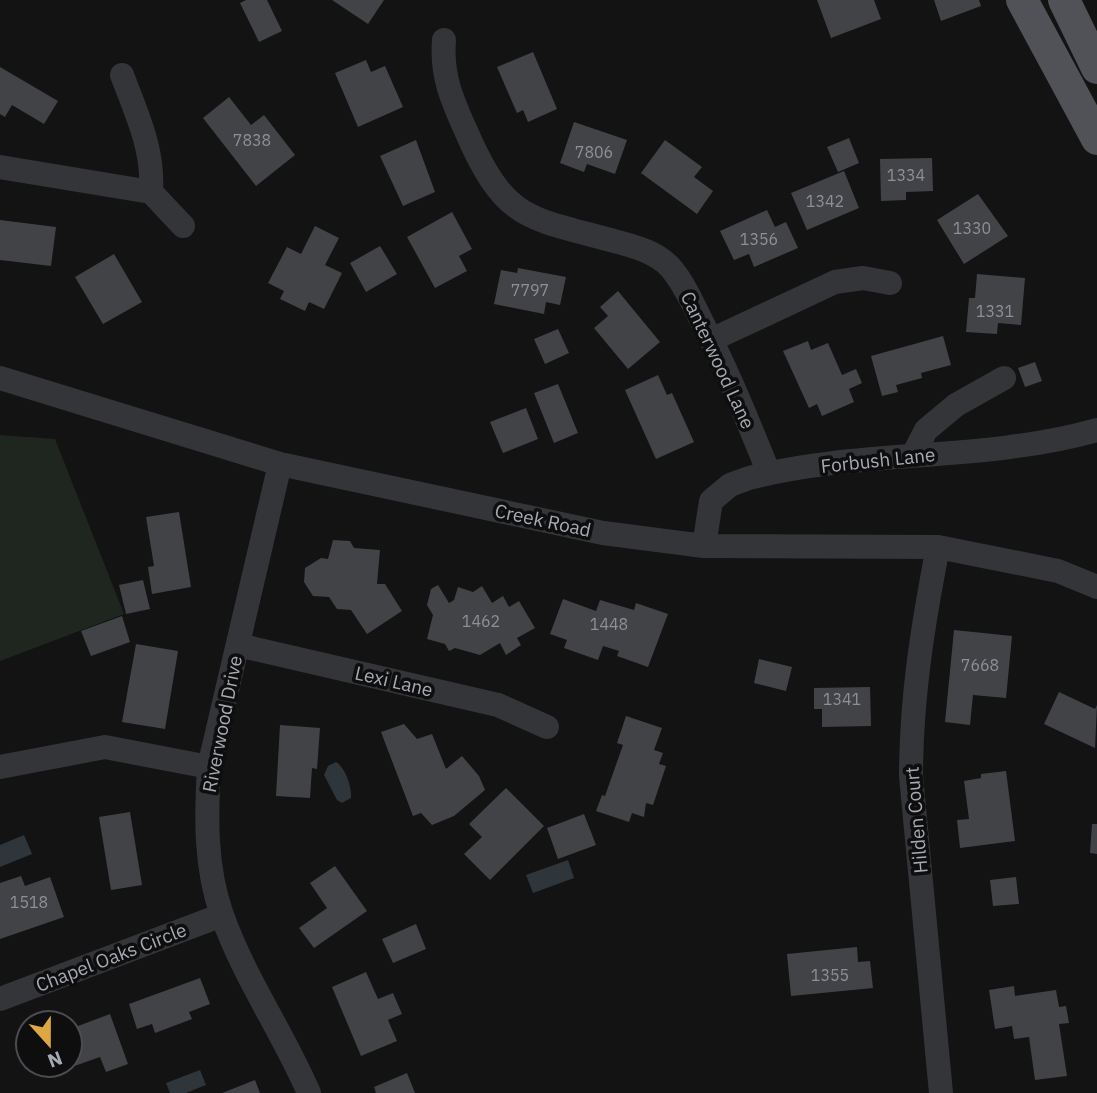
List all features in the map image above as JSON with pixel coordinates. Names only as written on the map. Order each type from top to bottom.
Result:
[{"type":"main road","points":[[1022,0],[1097,139]]},
{"type":"main road","points":[[1041,0],[1065,40],[1076,51],[1094,55]]},
{"type":"main road","points":[[1064,0],[1094,55]]},
{"type":"street","name":"Canterwood Lane","points":[[444,40],[442,65],[446,86],[493,187],[513,207],[534,219],[652,254],[668,266],[682,283],[711,340],[769,473]]},
{"type":"street","points":[[122,75],[150,149],[153,166],[151,192]]},
{"type":"street","points":[[0,167],[151,192],[183,226]]},
{"type":"street","points":[[711,340],[835,282],[863,278],[890,283]]},
{"type":"street","name":"Creek Road","points":[[0,378],[280,464],[603,533],[704,546],[938,547],[1058,571],[1097,587]]},
{"type":"street","points":[[913,456],[926,429],[956,405],[1003,378]]},
{"type":"street","name":"Forbush Lane","points":[[704,546],[711,501],[730,485],[769,473],[1054,442],[1097,430]]},
{"type":"street","name":"Riverwood Drive","points":[[280,464],[209,767],[206,815],[208,848],[222,915],[309,1093]]},
{"type":"street","name":"Hilden Court","points":[[938,547],[917,661],[911,723],[911,776],[941,1093]]},
{"type":"street","name":"Lexi Lane","points":[[237,645],[498,705],[547,727]]},
{"type":"street","points":[[0,767],[106,747],[209,767]]},
{"type":"street","name":"Chapel Oaks Circle","points":[[0,999],[222,915]]},
{"type":"shaded area","points":[[0,435],[55,439],[124,614],[0,661]]},
{"type":"shaded area","points":[[336,762],[345,773],[350,788],[351,798],[342,803],[337,800],[324,775],[328,766]]},
{"type":"shaded area","points":[[24,835],[32,854],[0,867],[0,845]]},
{"type":"shaded area","points":[[568,860],[574,878],[533,893],[526,875]]},
{"type":"shaded area","points":[[200,1070],[206,1085],[186,1093],[170,1093],[166,1083]]},
{"type":"building","points":[[246,0],[267,0],[282,31],[259,42],[240,3]]},
{"type":"building","points":[[332,0],[384,0],[368,24]]},
{"type":"building","points":[[817,0],[874,0],[881,19],[831,38]]},
{"type":"building","points":[[934,0],[979,0],[981,6],[941,21]]},
{"type":"building","points":[[533,52],[557,109],[528,122],[523,110],[517,113],[497,67]]},
{"type":"building","points":[[366,60],[371,72],[385,66],[403,107],[358,127],[335,73]]},
{"type":"building","points":[[0,67],[58,101],[44,124],[12,105],[5,117],[0,114]]},
{"type":"building","points":[[229,97],[251,125],[264,115],[295,155],[256,186],[203,118]]},
{"type":"building","points":[[574,122],[627,140],[615,174],[587,164],[584,172],[560,163]]},
{"type":"building","points":[[849,138],[859,163],[838,172],[827,147]]},
{"type":"building","points":[[416,140],[435,192],[403,206],[380,156]]},
{"type":"building","points":[[665,140],[702,167],[694,177],[713,191],[697,214],[641,173]]},
{"type":"building","points":[[932,158],[933,191],[906,192],[906,200],[881,201],[880,159]]},
{"type":"building","points":[[844,171],[859,208],[807,230],[791,193]]},
{"type":"building","points":[[978,194],[1008,236],[964,264],[937,220]]},
{"type":"building","points":[[767,210],[775,227],[786,222],[798,248],[754,267],[749,254],[734,260],[720,231]]},
{"type":"building","points":[[452,212],[472,249],[459,256],[467,271],[435,288],[407,237]]},
{"type":"building","points":[[0,220],[56,227],[51,266],[0,260]]},
{"type":"building","points":[[315,226],[339,238],[325,265],[342,273],[324,309],[309,302],[305,311],[280,299],[284,291],[268,283],[287,247],[301,254]]},
{"type":"building","points":[[380,246],[397,274],[366,292],[350,263]]},
{"type":"building","points":[[114,254],[142,302],[103,324],[75,277]]},
{"type":"building","points":[[518,268],[566,277],[560,305],[546,302],[544,314],[494,304],[501,270],[517,273]]},
{"type":"building","points":[[977,274],[1025,278],[1021,325],[998,323],[997,334],[966,332],[969,298],[975,298]]},
{"type":"building","points":[[618,291],[660,342],[628,369],[594,328],[608,316],[600,307]]},
{"type":"building","points":[[558,329],[569,353],[545,364],[534,339]]},
{"type":"building","points":[[943,336],[951,365],[921,373],[922,378],[896,385],[898,392],[882,396],[871,356]]},
{"type":"building","points":[[808,341],[811,350],[828,343],[842,375],[856,369],[862,383],[849,389],[854,402],[822,416],[817,404],[809,408],[783,351]]},
{"type":"building","points":[[1035,362],[1042,381],[1025,387],[1018,368]]},
{"type":"building","points":[[658,375],[667,395],[672,393],[694,442],[656,459],[625,390]]},
{"type":"building","points":[[558,384],[578,433],[554,443],[534,393]]},
{"type":"building","points":[[526,408],[538,439],[503,453],[490,422]]},
{"type":"building","points":[[179,512],[191,587],[152,594],[148,567],[154,566],[146,517]]},
{"type":"building","points":[[333,540],[350,541],[354,548],[380,550],[377,584],[385,584],[402,611],[367,634],[351,610],[337,609],[329,597],[313,596],[304,582],[305,568],[321,558],[328,559]]},
{"type":"building","points":[[143,580],[150,609],[126,614],[119,585]]},
{"type":"building","points":[[438,585],[449,603],[454,600],[458,587],[473,592],[482,586],[492,603],[503,596],[509,607],[519,601],[535,628],[517,638],[521,645],[506,655],[500,643],[480,655],[455,648],[449,651],[445,644],[427,639],[433,615],[427,605],[431,589]]},
{"type":"building","points":[[563,599],[596,611],[600,600],[634,610],[636,603],[668,614],[648,667],[617,656],[619,651],[603,646],[598,660],[564,648],[567,640],[550,634]]},
{"type":"building","points":[[122,616],[130,642],[91,656],[81,631]]},
{"type":"building","points":[[954,630],[1012,636],[1006,698],[973,695],[970,725],[945,722]]},
{"type":"building","points":[[136,644],[178,651],[165,729],[122,722]]},
{"type":"building","points":[[759,659],[792,667],[786,691],[754,683]]},
{"type":"building","points":[[870,687],[871,726],[822,727],[822,709],[814,709],[814,688]]},
{"type":"building","points":[[1059,692],[1095,709],[1097,705],[1095,748],[1044,724]]},
{"type":"building","points":[[626,716],[662,728],[654,750],[663,753],[659,764],[666,766],[653,805],[646,803],[644,817],[632,813],[629,822],[596,811],[602,795],[605,796],[623,745],[617,743]]},
{"type":"building","points":[[404,724],[417,739],[432,734],[446,769],[462,756],[479,776],[485,790],[454,816],[432,825],[421,813],[413,816],[381,732]]},
{"type":"building","points":[[280,725],[320,728],[317,769],[312,768],[310,798],[276,796]]},
{"type":"building","points":[[1006,771],[1015,841],[960,848],[957,820],[969,819],[964,781],[981,778],[981,774]]},
{"type":"building","points":[[506,788],[544,826],[490,880],[464,854],[482,837],[469,824]]},
{"type":"building","points":[[130,812],[142,885],[111,890],[99,817]]},
{"type":"building","points":[[584,814],[596,845],[558,859],[547,828]]},
{"type":"building","points":[[1092,824],[1097,824],[1097,854],[1090,853]]},
{"type":"building","points":[[335,866],[367,911],[314,948],[299,928],[327,908],[310,883]]},
{"type":"building","points":[[21,876],[25,886],[50,877],[64,917],[0,939],[0,883]]},
{"type":"building","points":[[1016,877],[1019,904],[993,906],[990,880]]},
{"type":"building","points":[[416,924],[426,949],[393,963],[382,939]]},
{"type":"building","points":[[857,947],[858,962],[870,961],[873,988],[791,996],[787,954]]},
{"type":"building","points":[[366,972],[378,999],[393,993],[402,1014],[388,1020],[397,1041],[361,1056],[332,987]]},
{"type":"building","points":[[200,978],[210,1004],[189,1012],[192,1019],[155,1033],[152,1024],[137,1029],[129,1004]]},
{"type":"building","points":[[1014,986],[1015,996],[1056,990],[1059,1007],[1066,1006],[1069,1023],[1059,1024],[1067,1076],[1035,1080],[1029,1037],[1014,1039],[1012,1026],[995,1029],[989,990]]},
{"type":"building","points":[[110,1014],[128,1064],[106,1072],[100,1057],[84,1063],[84,1024]]},
{"type":"building","points":[[407,1073],[415,1093],[376,1093],[374,1087]]},
{"type":"building","points":[[255,1080],[260,1093],[222,1093]]}]
